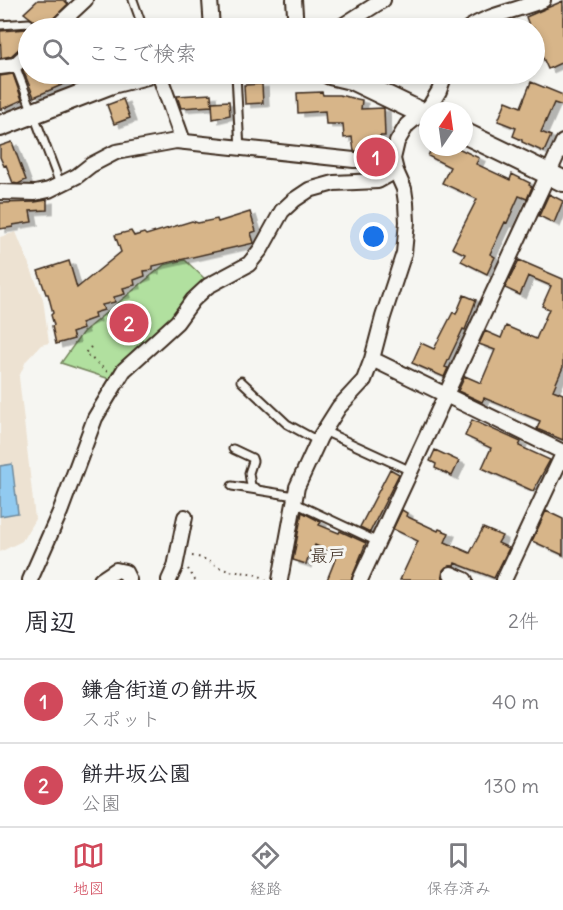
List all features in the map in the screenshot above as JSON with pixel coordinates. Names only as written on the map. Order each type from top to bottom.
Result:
[{"type":"street","points":[[66,18],[85,0]]},
{"type":"street","points":[[210,0],[211,18]]},
{"type":"street","points":[[294,0],[295,18]]},
{"type":"street","points":[[355,18],[383,0]]},
{"type":"street","points":[[491,18],[522,4],[543,0]]},
{"type":"street","points":[[0,67],[15,65],[18,62]]},
{"type":"street","points":[[0,126],[109,84]]},
{"type":"street","points":[[163,84],[183,141]]},
{"type":"street","points":[[361,84],[419,112]]},
{"type":"street","points":[[432,102],[441,84]]},
{"type":"street","points":[[280,580],[297,487],[321,436],[339,407],[364,380],[404,253],[406,202],[404,189],[394,165],[397,142],[407,125],[419,118]]},
{"type":"street","points":[[473,137],[555,177]]},
{"type":"street","points":[[0,192],[35,193],[49,190],[116,152],[183,141],[240,150],[394,165]]},
{"type":"street","points":[[360,580],[446,396],[555,177],[563,142]]},
{"type":"street","points":[[36,578],[95,418],[124,370],[177,322],[193,300],[208,286],[249,264],[261,249],[282,211],[294,200],[309,190],[334,183],[378,182],[394,165]]},
{"type":"street","points":[[372,359],[563,453],[504,580]]},
{"type":"street","points":[[169,580],[175,567],[185,517]]},
{"type":"street","points":[[100,580],[116,570],[125,572],[129,580]]},
{"type":"lane","points":[[133,0],[139,18]]},
{"type":"lane","points":[[0,25],[18,24]]},
{"type":"lane","points":[[15,65],[18,73]]},
{"type":"lane","points":[[22,84],[60,184]]},
{"type":"lane","points":[[237,84],[240,150]]},
{"type":"lane","points":[[241,381],[287,424],[411,471]]},
{"type":"lane","points":[[233,449],[252,458],[251,486],[259,490]]},
{"type":"lane","points":[[232,486],[294,499],[378,542]]},
{"type":"path","points":[[91,347],[85,353],[118,380]]},
{"type":"path","points":[[185,555],[205,557],[223,569],[257,574],[266,580]]},
{"type":"path","points":[[187,562],[195,580]]},
{"type":"shaded area","points":[[16,232],[43,299],[49,343],[41,345],[26,361],[19,377],[35,519],[22,541],[0,552],[0,237]]},
{"type":"green space","points":[[185,260],[205,279],[184,300],[174,315],[117,368],[110,379],[61,363],[83,332],[164,265]]},
{"type":"water","points":[[12,464],[18,513],[0,516],[0,466]]},
{"type":"building","points":[[38,0],[64,0],[68,4],[54,18],[30,18],[24,13]]},
{"type":"building","points":[[563,1],[563,62],[548,69],[545,62],[545,18],[526,17]]},
{"type":"building","points":[[18,30],[18,50],[11,56],[1,58],[0,31]]},
{"type":"building","points":[[13,74],[22,100],[0,110],[0,76]]},
{"type":"building","points":[[29,84],[64,84],[34,97]]},
{"type":"building","points":[[262,84],[263,103],[245,104],[244,85]]},
{"type":"building","points":[[530,84],[536,84],[563,95],[563,106],[554,103],[541,132],[551,136],[544,152],[513,136],[516,128],[498,121],[506,101],[521,107]]},
{"type":"building","points":[[322,92],[323,95],[339,95],[362,100],[361,109],[384,108],[385,136],[380,136],[381,145],[365,146],[366,151],[354,151],[352,137],[344,138],[343,124],[326,124],[325,111],[298,113],[297,93]]},
{"type":"building","points":[[211,94],[212,106],[181,108],[177,96]]},
{"type":"building","points":[[123,99],[130,118],[114,124],[107,105]]},
{"type":"building","points":[[229,101],[230,115],[213,119],[212,102]]},
{"type":"building","points":[[12,142],[26,180],[18,184],[13,183],[0,157],[0,146]]},
{"type":"building","points":[[473,155],[479,158],[476,164],[510,180],[512,174],[530,183],[532,187],[527,199],[519,196],[507,223],[505,222],[490,254],[495,257],[487,274],[461,261],[465,254],[452,248],[477,199],[442,183],[450,167],[428,156]]},
{"type":"building","points":[[549,194],[563,201],[554,223],[539,216]]},
{"type":"building","points":[[47,200],[47,210],[30,211],[32,222],[0,229],[0,203]]},
{"type":"building","points":[[250,212],[256,231],[251,233],[254,243],[153,266],[153,270],[144,271],[145,276],[134,280],[135,285],[123,288],[125,294],[114,297],[115,302],[102,305],[104,310],[94,313],[95,318],[81,323],[83,329],[72,333],[74,339],[56,344],[52,326],[54,325],[51,315],[53,313],[38,271],[69,261],[77,288],[121,252],[115,235],[131,231],[134,236],[144,233],[146,235],[192,221],[198,223],[217,219],[218,222]]},
{"type":"building","points":[[519,260],[563,279],[563,367],[553,390],[563,394],[563,440],[537,429],[540,421],[484,398],[482,402],[458,391],[465,376],[481,383],[495,350],[479,344],[485,331],[501,338],[506,326],[536,339],[549,309],[542,306],[551,286],[528,276],[520,295],[505,288]]},
{"type":"building","points":[[464,295],[476,300],[465,330],[463,329],[445,367],[448,368],[444,377],[412,363],[421,343],[434,349],[453,312],[456,314]]},
{"type":"building","points":[[472,420],[521,442],[519,446],[550,460],[533,491],[482,468],[491,448],[465,436]]},
{"type":"building","points":[[435,450],[459,461],[452,476],[435,468],[436,464],[430,461]]},
{"type":"building","points":[[390,469],[399,474],[370,532],[360,527]]},
{"type":"building","points":[[402,510],[407,513],[406,516],[438,531],[439,529],[449,533],[445,542],[470,553],[483,528],[502,536],[498,543],[509,548],[494,578],[455,563],[454,566],[443,570],[444,580],[400,580],[418,541],[393,529]]},
{"type":"building","points":[[546,511],[563,519],[563,555],[532,541]]},
{"type":"building","points":[[302,512],[321,522],[319,525],[339,533],[340,531],[366,543],[351,580],[327,580],[337,555],[315,545],[312,552],[310,551],[306,564],[293,560]]},
{"type":"place","name":"鎌倉街道の餅井坂","points":[[376,157]]},
{"type":"place","name":"餅井坂公園","points":[[129,323]]},
{"type":"district","name":"最戸","points":[[328,555]]}]
